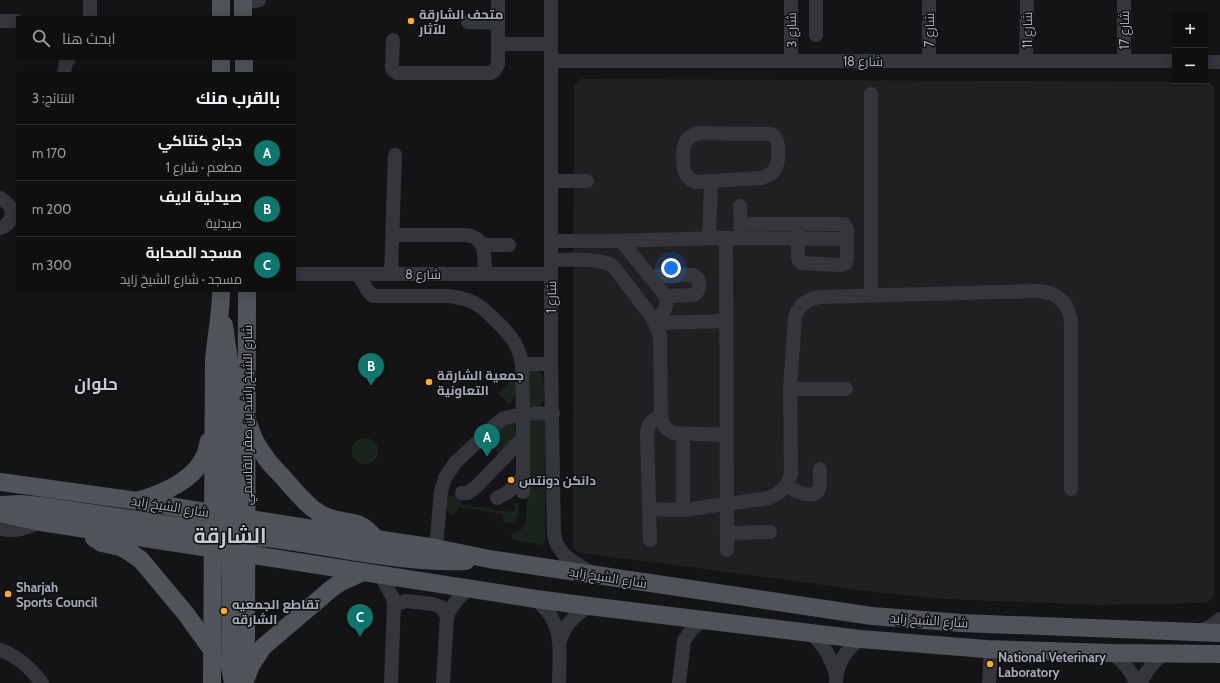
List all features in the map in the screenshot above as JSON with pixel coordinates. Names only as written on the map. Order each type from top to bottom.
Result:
[{"type":"main road","points":[[221,0],[221,16]]},
{"type":"main road","points":[[221,60],[221,72]]},
{"type":"main road","points":[[244,60],[244,72]]},
{"type":"main road","name":"شارع الشيخ راشد بن صقر القاسمي","points":[[212,683],[212,650],[246,418],[249,293]]},
{"type":"main road","points":[[221,299],[229,361],[230,661],[233,683]]},
{"type":"main road","name":"شارع الشيخ راشد بن صقر القاسمي","points":[[221,299],[215,355],[214,425],[246,638],[240,683]]},
{"type":"main road","points":[[246,418],[257,445],[265,457],[314,510],[327,517],[361,525],[369,530],[376,539]]},
{"type":"main road","points":[[138,501],[167,491],[191,474],[206,454],[214,425]]},
{"type":"main road","name":"شارع الشيخ زايد","points":[[0,482],[138,501],[230,534],[371,573],[536,599],[860,639],[991,649],[1112,653],[1220,654]]},
{"type":"main road","points":[[0,505],[20,504],[41,506],[423,561],[460,562],[489,559]]},
{"type":"main road","name":"شارع الشيخ زايد","points":[[0,513],[41,522],[85,529],[376,539],[436,548],[489,559],[872,616],[962,623],[1220,634]]},
{"type":"main road","points":[[85,529],[99,542],[120,547],[141,560],[186,614],[212,650]]},
{"type":"main road","points":[[244,683],[251,665],[271,640],[341,582],[371,573]]},
{"type":"street","points":[[90,0],[90,16]]},
{"type":"street","points":[[393,40],[392,68],[395,72],[491,73],[498,64],[498,0]]},
{"type":"street","name":"شارع 1","points":[[551,0],[551,364],[555,540],[563,555],[595,575]]},
{"type":"street","name":"شارع 3","points":[[791,0],[791,61]]},
{"type":"street","points":[[816,0],[816,35]]},
{"type":"street","name":"شارع 7","points":[[928,60],[929,0]]},
{"type":"street","name":"شارع 11","points":[[1026,60],[1027,0]]},
{"type":"street","name":"شارع 17","points":[[1124,0],[1124,60]]},
{"type":"street","points":[[0,21],[16,21]]},
{"type":"street","points":[[468,22],[498,23]]},
{"type":"street","points":[[498,44],[551,44]]},
{"type":"street","points":[[64,72],[67,60]]},
{"type":"street","name":"شارع 18","points":[[551,61],[1172,61]]},
{"type":"street","points":[[1208,62],[1220,62]]},
{"type":"street","points":[[871,94],[871,296]]},
{"type":"street","points":[[700,133],[768,134],[776,136],[778,143],[777,167],[768,176],[762,178],[711,181],[696,182],[685,173],[683,148],[691,136],[700,133]]},
{"type":"street","points":[[391,274],[395,155]]},
{"type":"street","points":[[551,181],[587,181]]},
{"type":"street","points":[[709,238],[711,181]]},
{"type":"street","points":[[0,198],[14,211],[10,222],[0,228]]},
{"type":"street","points":[[740,206],[741,238]]},
{"type":"street","points":[[751,224],[798,224],[844,224],[847,229],[846,262],[841,265],[804,264],[799,261],[798,224]]},
{"type":"street","points":[[392,235],[466,235],[474,237],[482,246],[484,253],[485,274]]},
{"type":"street","points":[[551,242],[709,238],[847,239]]},
{"type":"street","points":[[726,238],[727,550]]},
{"type":"street","points":[[608,264],[615,241]]},
{"type":"street","points":[[615,241],[666,296],[667,304],[655,323]]},
{"type":"street","points":[[482,246],[509,245]]},
{"type":"street","points":[[551,260],[599,261],[608,264],[616,270],[648,312],[655,323],[660,336],[661,416],[666,428],[674,433],[726,435]]},
{"type":"street","name":"شارع 8","points":[[296,274],[551,274]]},
{"type":"street","points":[[358,274],[368,291],[373,296],[448,296],[463,298],[483,308],[508,333],[518,347],[522,364],[523,492]]},
{"type":"street","points":[[649,276],[694,275],[697,277],[698,292],[696,294],[666,296]]},
{"type":"street","points":[[649,509],[684,510],[769,498],[786,486],[791,474],[790,389],[794,322],[797,311],[800,307],[808,300],[819,297],[1047,292],[1061,299],[1070,313],[1071,321],[1072,489]]},
{"type":"street","points":[[655,323],[726,321]]},
{"type":"street","points":[[522,364],[551,364]]},
{"type":"street","points":[[790,389],[846,389]]},
{"type":"street","points":[[436,548],[440,494],[445,478],[455,463],[500,421],[523,396]]},
{"type":"street","points":[[500,421],[509,416],[553,413]]},
{"type":"street","points":[[650,540],[648,429],[651,422],[657,417],[661,416]]},
{"type":"street","points":[[462,493],[468,493],[472,490],[523,438]]},
{"type":"street","points":[[683,440],[684,510]]},
{"type":"street","points":[[786,486],[804,494],[816,493],[819,488],[820,469]]},
{"type":"street","points":[[497,498],[507,493],[523,477]]},
{"type":"street","points":[[0,529],[14,531],[20,530],[41,522]]},
{"type":"street","points":[[727,533],[770,532]]},
{"type":"street","points":[[371,573],[393,598],[392,683]]},
{"type":"street","points":[[443,683],[447,616],[450,608],[456,600],[470,588]]},
{"type":"street","points":[[536,599],[552,618],[556,627],[559,643],[559,683]]},
{"type":"street","points":[[394,605],[406,601],[433,604],[441,607],[447,616]]},
{"type":"street","points":[[559,643],[564,630],[570,621],[589,606]]},
{"type":"street","points":[[679,683],[684,641],[690,630],[703,620]]},
{"type":"street","points":[[1196,633],[1220,620]]},
{"type":"street","points":[[812,634],[821,643],[830,656],[836,679]]},
{"type":"street","points":[[836,679],[839,664],[844,655],[851,646],[860,639]]},
{"type":"street","points":[[989,683],[991,649]]},
{"type":"street","points":[[0,650],[24,663],[32,670],[42,683]]},
{"type":"street","points":[[1112,653],[1126,665],[1136,683]]},
{"type":"street","points":[[1141,683],[1150,665],[1165,653]]},
{"type":"shaded area","points":[[581,79],[1172,82],[1172,84],[1208,84],[1209,82],[1214,87],[1214,597],[1206,603],[1097,605],[945,599],[864,591],[580,553],[573,548],[574,85]]},
{"type":"shaded area","points":[[526,370],[538,371],[543,376],[544,397],[539,408],[526,409]]},
{"type":"shaded area","points":[[519,373],[516,396],[509,404],[498,394]]},
{"type":"shaded area","points":[[514,419],[515,431],[521,430],[502,457],[487,442],[504,424]]},
{"type":"shaded area","points":[[545,420],[545,541],[544,544],[541,545],[513,540],[511,533],[516,533],[526,522],[529,422]]},
{"type":"shaded area","points":[[365,438],[374,442],[378,451],[374,460],[365,464],[356,460],[352,451],[356,442]]},
{"type":"shaded area","points":[[457,496],[462,505],[511,512],[515,511],[516,508],[513,504],[519,503],[518,515],[513,522],[504,523],[502,514],[460,507],[452,515],[445,507],[447,498]]},
{"type":"place","name":"متحف الشارقة للآثار","points":[[411,21]]},
{"type":"place","name":"جمعية الشارقة التعاونية","points":[[429,382]]},
{"type":"place","name":"صيدلية لايف","points":[[371,386]]},
{"type":"place","name":"دجاج كنتاكي","points":[[487,457]]},
{"type":"place","name":"دانكن دونتس","points":[[511,480]]},
{"type":"place","name":"Sharjah Sports Council","points":[[8,594]]},
{"type":"place","name":"تقاطع الجمعيه الشارقه","points":[[224,611]]},
{"type":"place","name":"مسجد الصحابة","points":[[360,637]]},
{"type":"place","name":"National Veterinary Laboratory","points":[[990,664]]},
{"type":"district","name":"حلوان","points":[[96,384]]},
{"type":"district","name":"الشارقة","points":[[230,535]]}]
